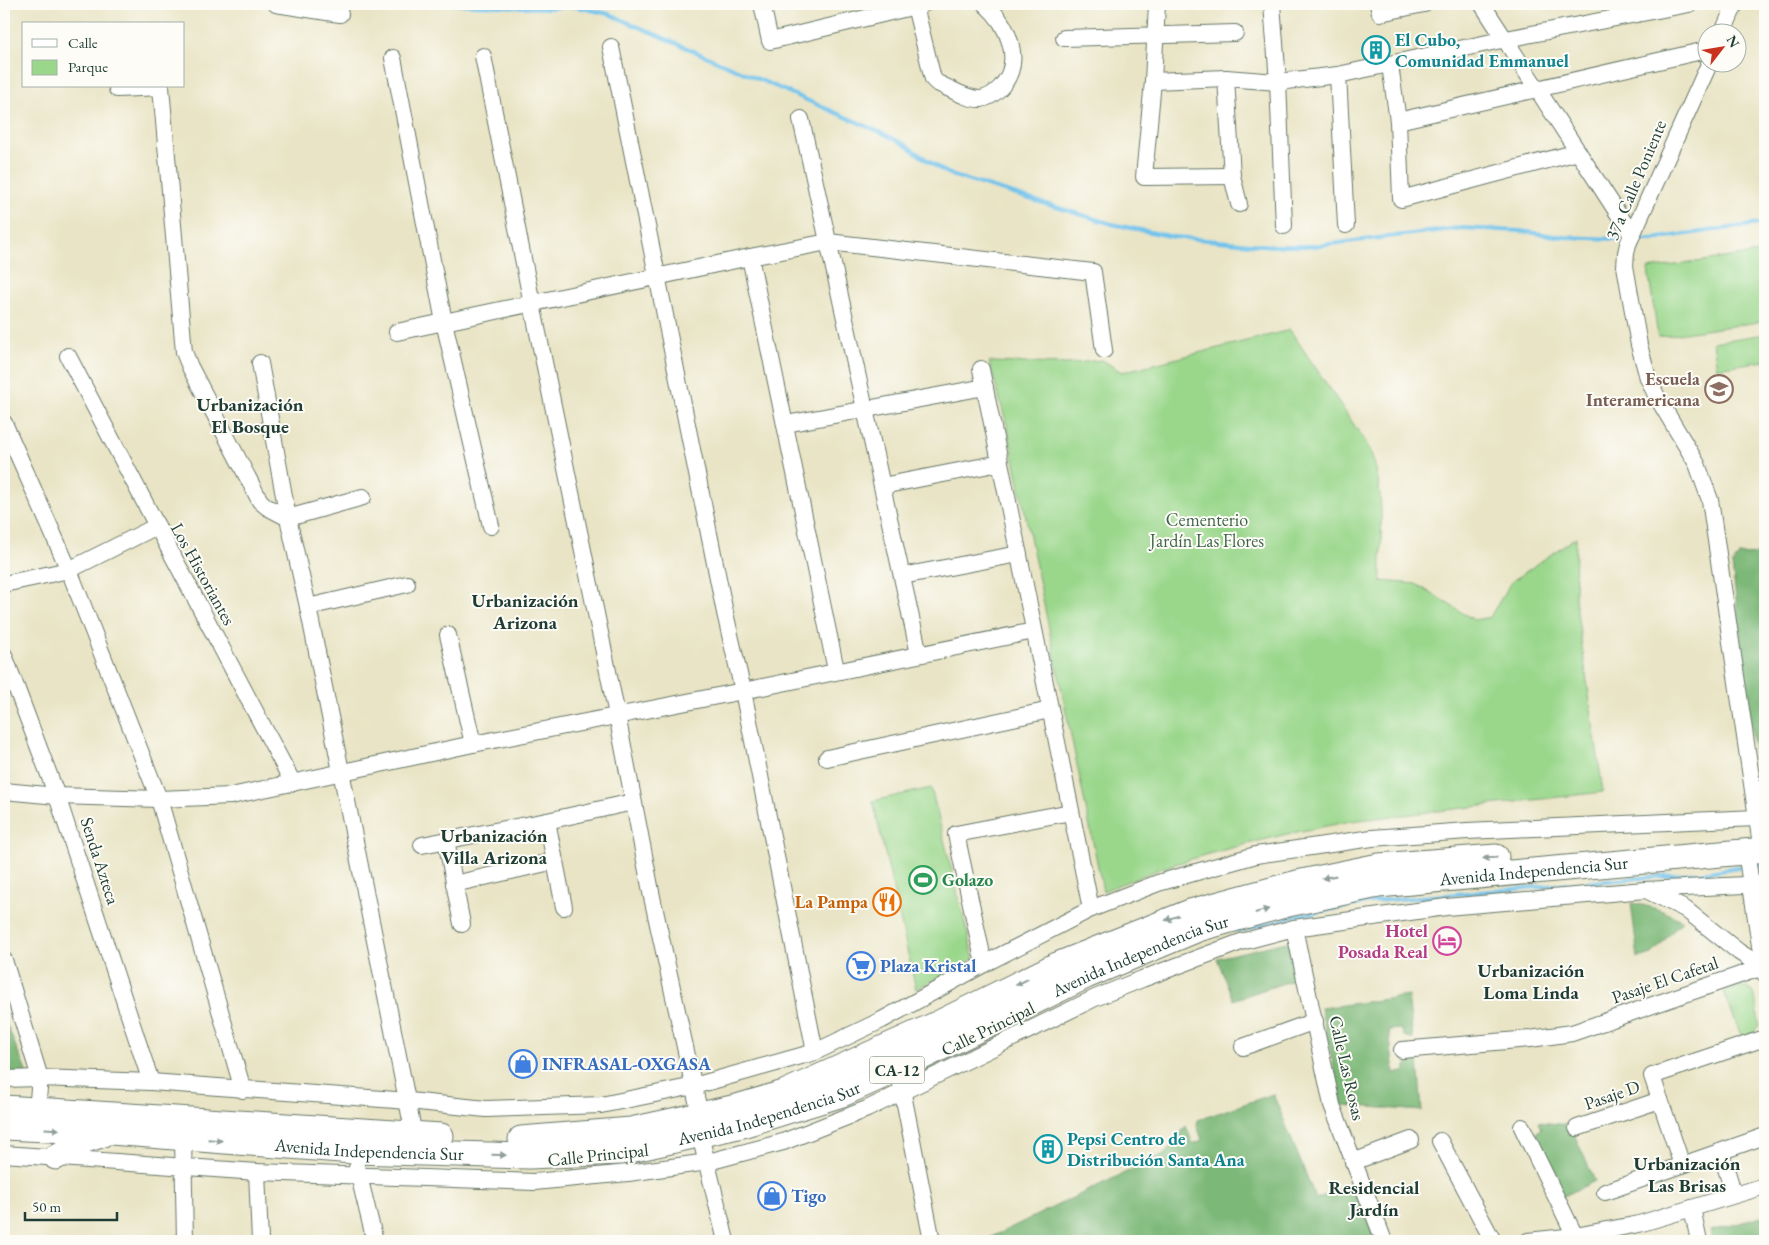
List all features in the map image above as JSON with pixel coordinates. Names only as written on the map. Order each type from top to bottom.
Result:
[{"type":"highway","name":"Avenida Independencia Sur","points":[[4,1108],[414,1135],[529,1140],[700,1125],[742,1125],[842,1094],[1091,987],[1198,929],[1288,904],[1378,885],[1760,836]]},
{"type":"highway","name":"Avenida Independencia Sur","points":[[4,1127],[110,1132],[353,1151],[529,1156],[621,1152],[700,1125],[737,1107],[784,1093],[929,1027],[1057,965],[1190,912],[1263,892],[1379,866],[1760,836]]},
{"type":"highway","points":[[56,1157],[83,1141],[110,1132]]},
{"type":"street","points":[[276,4],[340,14]]},
{"type":"street","points":[[762,4],[770,41],[919,5],[933,79],[937,84],[979,99],[994,94],[1005,82],[1009,76],[1013,54],[1001,21],[985,4]]},
{"type":"street","points":[[1157,4],[1153,82],[1144,177],[1232,176]]},
{"type":"street","points":[[1272,4],[1278,82],[1284,226]]},
{"type":"street","points":[[1378,4],[1380,12],[1424,4]]},
{"type":"street","points":[[1482,4],[1632,235]]},
{"type":"street","points":[[1153,82],[1226,78],[1278,82],[1338,75],[1506,39],[1689,4]]},
{"type":"street","points":[[1727,22],[1735,4]]},
{"type":"street","points":[[1064,38],[1235,33]]},
{"type":"street","points":[[611,47],[656,278],[725,613],[743,691],[815,1052]]},
{"type":"street","points":[[1398,121],[1696,52]]},
{"type":"street","points":[[484,56],[532,304],[617,715],[654,906],[726,1241]]},
{"type":"street","points":[[392,58],[444,322],[491,526]]},
{"type":"street","points":[[1390,65],[1398,121],[1401,199],[1578,152]]},
{"type":"street","name":"37a Calle Poniente","points":[[1705,72],[1632,235],[1626,253],[1625,266],[1639,345],[1648,378],[1657,397],[1697,464],[1710,500],[1760,836],[1758,884],[1764,972]]},
{"type":"street","points":[[1338,75],[1346,225]]},
{"type":"street","points":[[1226,78],[1232,176],[1239,204]]},
{"type":"street","points":[[117,89],[139,88]]},
{"type":"street","points":[[161,88],[184,352],[190,367],[260,501],[266,506],[288,518],[364,497]]},
{"type":"street","points":[[801,119],[919,654]]},
{"type":"street","points":[[397,332],[828,242],[1093,272],[1104,350]]},
{"type":"street","points":[[750,257],[836,670]]},
{"type":"street","points":[[68,356],[156,526]]},
{"type":"street","points":[[260,362],[288,518],[409,1101],[414,1135]]},
{"type":"street","points":[[981,369],[1091,909]]},
{"type":"street","points":[[786,424],[985,387]]},
{"type":"street","points":[[4,422],[69,570],[159,799],[243,1090]]},
{"type":"street","points":[[882,486],[1000,463]]},
{"type":"street","name":"Los Historiantes","points":[[4,584],[69,570],[156,526],[293,783]]},
{"type":"street","points":[[902,576],[1019,554]]},
{"type":"street","points":[[308,607],[407,584]]},
{"type":"street","points":[[4,791],[58,796],[159,799],[231,796],[473,744],[1034,631]]},
{"type":"street","points":[[448,635],[473,744]]},
{"type":"street","name":"Senda Azteca","points":[[4,655],[58,796],[150,1082]]},
{"type":"street","points":[[827,758],[1050,710]]},
{"type":"street","points":[[422,845],[634,802]]},
{"type":"street","points":[[984,964],[956,834],[1071,812]]},
{"type":"street","points":[[547,821],[564,907]]},
{"type":"street","points":[[4,1080],[40,1078],[150,1082],[409,1101],[486,1109],[601,1105],[694,1086],[815,1052],[882,1020],[984,964],[1091,909],[1158,883],[1256,855],[1372,838],[1467,831],[1760,836]]},
{"type":"street","points":[[446,840],[462,924]]},
{"type":"street","points":[[454,884],[554,861]]},
{"type":"street","name":"Calle Principal","points":[[4,1154],[257,1172],[361,1183],[534,1182],[628,1173],[708,1162],[783,1142],[867,1109],[902,1093],[1091,987],[1142,979],[1223,949],[1294,928],[1446,907],[1646,890],[1758,884]]},
{"type":"street","points":[[1646,890],[1685,909],[1764,972]]},
{"type":"street","name":"Calle Las Rosas","points":[[1294,928],[1332,1105],[1384,1241]]},
{"type":"street","points":[[4,960],[40,1078],[37,1110]]},
{"type":"street","name":"Pasaje El Cafetal","points":[[1402,1050],[1530,1039],[1572,1032],[1764,972]]},
{"type":"street","points":[[1243,1047],[1315,1020]]},
{"type":"street","points":[[1682,1165],[1652,1076],[1765,1038]]},
{"type":"street","points":[[900,1068],[902,1093],[932,1241]]},
{"type":"street","name":"Pasaje D","points":[[1577,1128],[1660,1100]]},
{"type":"street","points":[[1522,1127],[1581,1237]]},
{"type":"street","points":[[1605,1192],[1765,1136]]},
{"type":"street","points":[[183,1138],[182,1167],[185,1241]]},
{"type":"street","points":[[1353,1162],[1411,1140]]},
{"type":"street","points":[[1440,1142],[1493,1241]]},
{"type":"street","points":[[353,1151],[375,1241]]},
{"type":"street","points":[[1720,1152],[1734,1195]]},
{"type":"street","points":[[257,1172],[260,1241]]},
{"type":"street","points":[[1528,1241],[1581,1237],[1639,1224],[1765,1186]]},
{"type":"street","points":[[1692,1208],[1699,1241]]},
{"type":"green space","points":[[1765,252],[1765,321],[1658,337],[1648,269]]},
{"type":"green space","name":"Cementerio Jardín Las Flores","points":[[1290,330],[1365,441],[1372,456],[1377,473],[1381,509],[1381,581],[1416,584],[1474,620],[1490,617],[1511,582],[1576,537],[1575,598],[1603,792],[1351,821],[1287,834],[1208,854],[1162,868],[1103,891],[1007,425],[989,362],[1067,364],[1102,360],[1122,372]]},
{"type":"green space","points":[[1765,334],[1765,361],[1717,368],[1713,342]]},
{"type":"green space","points":[[1765,554],[1765,797],[1758,783],[1732,565],[1739,555]]},
{"type":"green space","name":"Golazo","points":[[931,788],[974,959],[916,989],[873,801]]},
{"type":"green space","points":[[1631,903],[1658,909],[1682,921],[1652,954],[1638,958]]},
{"type":"green space","points":[[1286,942],[1290,944],[1299,978],[1233,1000],[1217,958]]},
{"type":"green space","points":[[1742,986],[1747,987],[1754,996],[1759,1025],[1754,1032],[1742,1038],[1724,992]]},
{"type":"green space","points":[[1408,996],[1413,1039],[1404,1036],[1401,1029],[1389,1030],[1394,1073],[1405,1072],[1405,1068],[1410,1061],[1418,1060],[1422,1111],[1342,1105],[1321,1008]]},
{"type":"green space","points":[[4,1018],[27,1074],[4,1072]]},
{"type":"green space","points":[[1273,1094],[1316,1199],[1353,1184],[1375,1241],[983,1241],[1166,1153],[1186,1126],[1193,1144],[1202,1140],[1197,1125],[1198,1120]]},
{"type":"green space","points":[[1538,1122],[1570,1125],[1595,1181],[1562,1197],[1535,1136],[1541,1129]]},
{"type":"green space","points":[[1765,1216],[1765,1241],[1712,1241],[1710,1231]]},
{"type":"waterway","points":[[454,4],[548,8],[573,6],[609,14],[880,132],[904,144],[940,169],[954,176],[1112,224],[1174,237],[1273,246],[1314,246],[1461,228],[1520,231],[1564,237],[1616,239]]},
{"type":"waterway","points":[[1638,241],[1765,223]]},
{"type":"waterway","points":[[1753,866],[1765,865]]},
{"type":"waterway","points":[[1238,931],[1295,916],[1376,901],[1709,872],[1743,866]]},
{"type":"place","name":"El Cubo, Comunidad Emmanuel","points":[[1376,50]]},
{"type":"place","name":"Escuela Interamericana","points":[[1719,389]]},
{"type":"place","name":"Golazo","points":[[923,880]]},
{"type":"place","name":"La Pampa","points":[[887,902]]},
{"type":"place","name":"Hotel Posada Real","points":[[1447,941]]},
{"type":"place","name":"Plaza Kristal","points":[[861,966]]},
{"type":"place","name":"INFRASAL-OXGASA","points":[[523,1064]]},
{"type":"place","name":"Pepsi Centro de Distribución Santa Ana","points":[[1048,1149]]},
{"type":"place","name":"Tigo","points":[[772,1196]]},
{"type":"district","name":"Urbanización El Bosque","points":[[250,415]]},
{"type":"district","name":"Urbanización Arizona","points":[[525,611]]},
{"type":"district","name":"Urbanización Villa Arizona","points":[[494,846]]},
{"type":"district","name":"Urbanización Loma Linda","points":[[1531,981]]},
{"type":"district","name":"Urbanización Las Brisas","points":[[1687,1174]]},
{"type":"district","name":"Residencial Jardín","points":[[1374,1198]]}]
